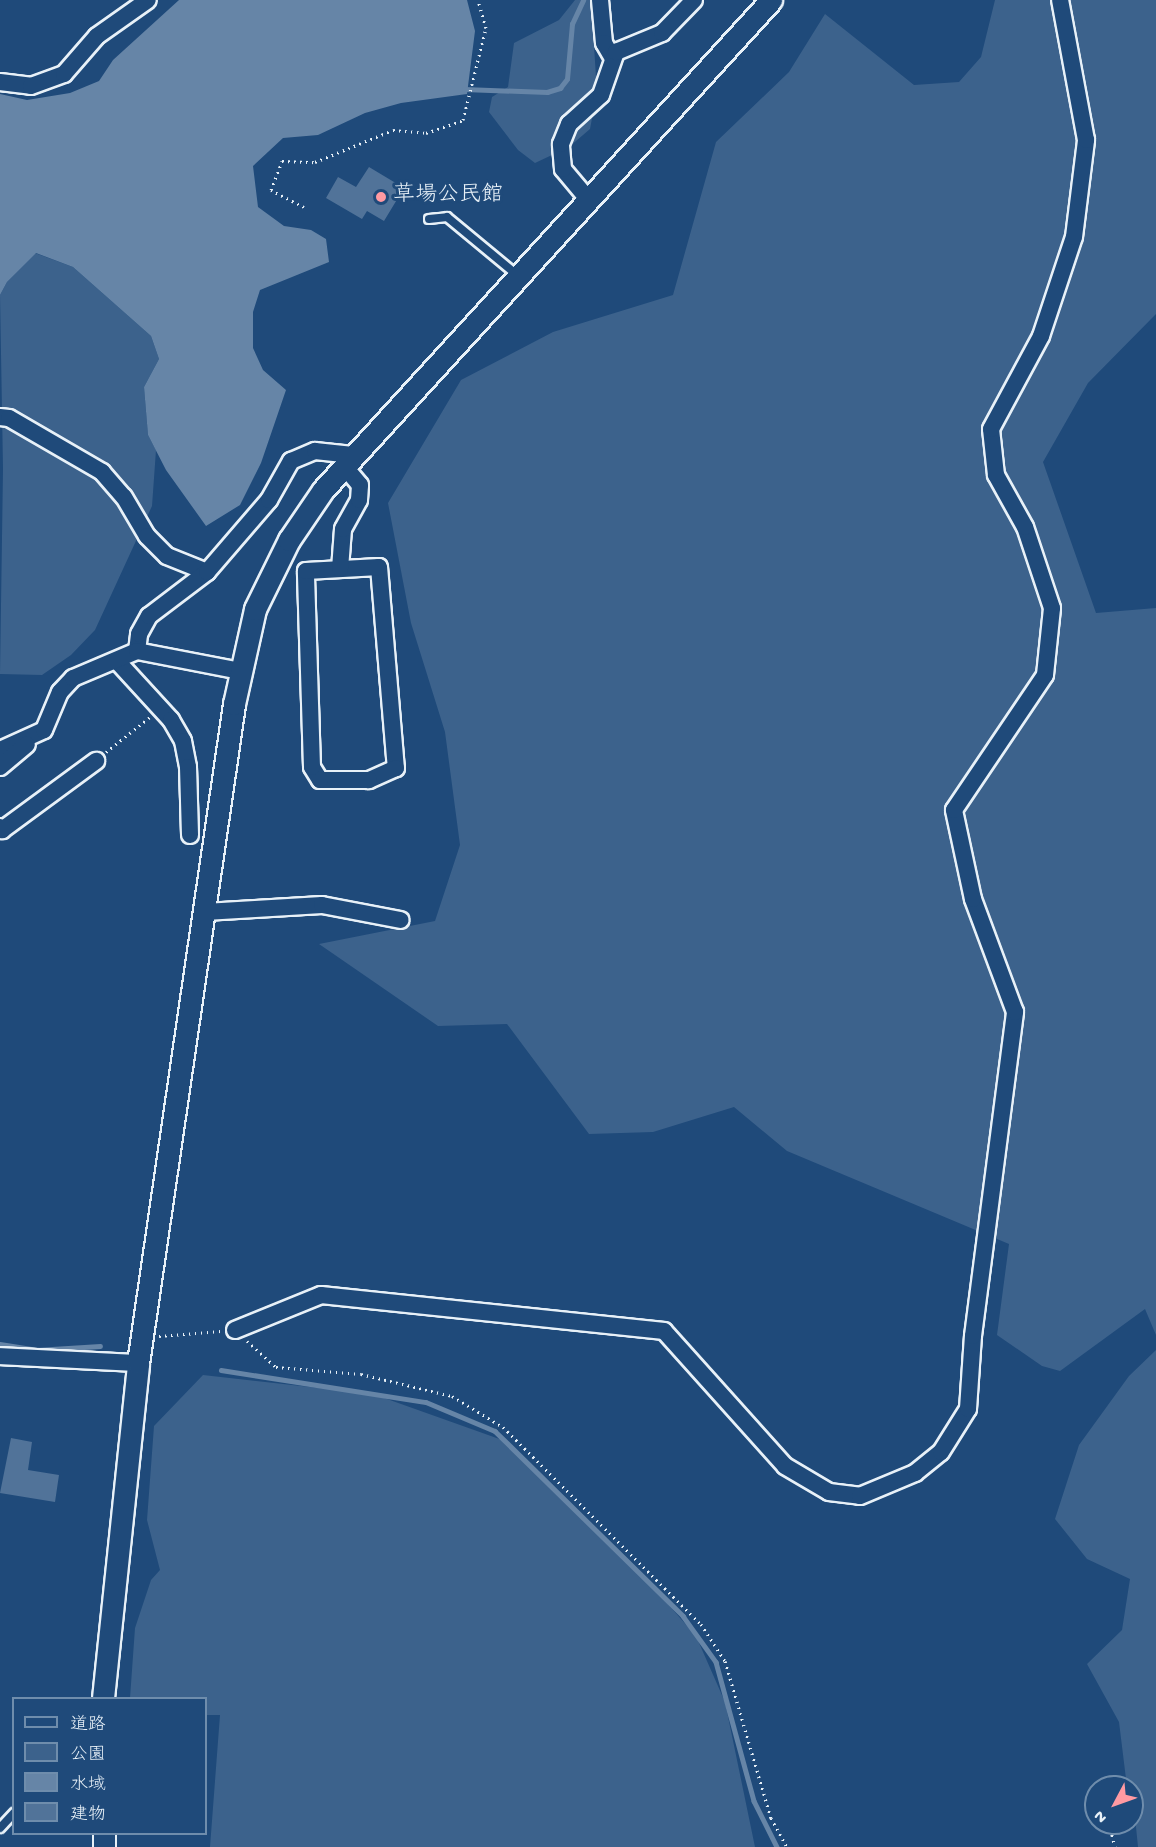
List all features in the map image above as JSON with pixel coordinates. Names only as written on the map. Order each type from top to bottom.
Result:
[{"type":"street","points":[[0,82],[31,86],[64,74],[97,36],[148,0]]},
{"type":"street","points":[[600,0],[604,44],[612,57]]},
{"type":"street","points":[[588,199],[563,169],[561,144],[569,124],[601,95],[608,84],[612,57],[616,52],[662,33],[694,0]]},
{"type":"street","points":[[103,1697],[138,1363],[241,671],[255,609],[289,540],[348,460],[771,0]]},
{"type":"street","points":[[235,1330],[321,1295],[664,1331],[785,1466],[829,1492],[860,1496],[915,1473],[941,1452],[968,1409],[974,1336],[1015,1012],[973,899],[954,810],[1045,675],[1052,608],[1025,527],[996,475],[991,429],[1041,336],[1074,237],[1086,140],[1060,0]]},
{"type":"street","points":[[0,417],[9,418],[102,472],[124,497],[147,536],[167,556],[207,572]]},
{"type":"street","points":[[137,651],[139,634],[149,616],[207,572],[268,500],[291,461],[315,451],[348,460],[360,485],[359,500],[343,529],[340,569]]},
{"type":"street","points":[[379,567],[396,768],[369,780],[320,780],[312,767],[306,571],[340,569],[379,567]]},
{"type":"street","points":[[0,767],[44,730],[60,692],[73,678],[102,663],[117,661],[137,651],[241,671]]},
{"type":"street","points":[[117,661],[161,708],[183,741],[188,767],[190,835]]},
{"type":"street","points":[[0,750],[44,730]]},
{"type":"street","points":[[0,827],[2,830],[96,761]]},
{"type":"street","points":[[205,912],[322,905],[401,920]]},
{"type":"street","points":[[0,1356],[138,1363]]},
{"type":"lane","points":[[429,219],[447,217],[517,276]]},
{"type":"lane","points":[[0,1828],[12,1816]]},
{"type":"path","points":[[304,207],[271,190],[282,161],[315,162],[393,130],[426,133],[464,120],[486,28],[478,0]]},
{"type":"path","points":[[96,761],[161,708]]},
{"type":"path","points":[[142,1337],[235,1330],[276,1367],[361,1374],[452,1396],[503,1427],[701,1624],[725,1661],[771,1818],[787,1847]]},
{"type":"green space","points":[[575,0],[591,0],[597,92],[590,129],[569,147],[535,163],[518,150],[489,112],[492,97],[508,87],[514,43],[559,20]]},
{"type":"green space","points":[[995,0],[1156,0],[1156,314],[1088,383],[1043,462],[1096,613],[1156,608],[1156,1335],[1145,1309],[1060,1371],[1042,1366],[997,1335],[1009,1244],[787,1151],[734,1107],[653,1132],[589,1134],[507,1024],[438,1026],[319,944],[435,921],[460,845],[445,732],[411,623],[388,503],[461,380],[553,332],[673,295],[716,142],[789,72],[825,14],[914,85],[959,82],[981,57]]},
{"type":"green space","points":[[35,253],[73,267],[151,336],[159,359],[144,387],[148,435],[156,450],[152,506],[95,630],[71,655],[42,675],[0,674],[3,469],[0,295],[7,282]]},
{"type":"green space","points":[[1156,1350],[1156,1847],[1138,1847],[1137,1835],[1144,1835],[1144,1775],[1126,1775],[1119,1722],[1087,1664],[1122,1630],[1130,1579],[1087,1559],[1055,1519],[1079,1445],[1129,1376]]},
{"type":"green space","points":[[203,1375],[373,1394],[505,1441],[629,1560],[696,1636],[725,1702],[755,1847],[210,1847],[220,1715],[207,1715],[207,1697],[130,1697],[135,1628],[151,1580],[160,1570],[147,1520],[154,1426]]},
{"type":"water","points":[[179,0],[467,0],[475,31],[467,94],[401,103],[365,113],[318,135],[283,138],[253,166],[258,207],[284,226],[311,230],[326,239],[329,262],[260,290],[253,312],[253,348],[263,370],[286,390],[261,463],[240,505],[206,526],[166,470],[148,435],[144,387],[159,359],[151,336],[73,267],[36,253],[7,282],[0,295],[0,94],[27,100],[70,93],[99,81],[113,60]]},
{"type":"building","points":[[369,167],[404,188],[384,221],[367,211],[362,219],[326,198],[338,177],[356,187]]},
{"type":"building","points":[[11,1438],[32,1442],[28,1470],[59,1475],[55,1502],[0,1493]]},
{"type":"waterway","points":[[464,89],[547,92],[560,88],[567,79],[572,24],[583,0]]},
{"type":"waterway","points":[[0,1344],[36,1350],[100,1346]]},
{"type":"waterway","points":[[221,1370],[426,1402],[495,1431],[683,1616],[716,1662],[754,1801],[777,1847]]},
{"type":"place","name":"草場公民館","points":[[381,197]]}]
